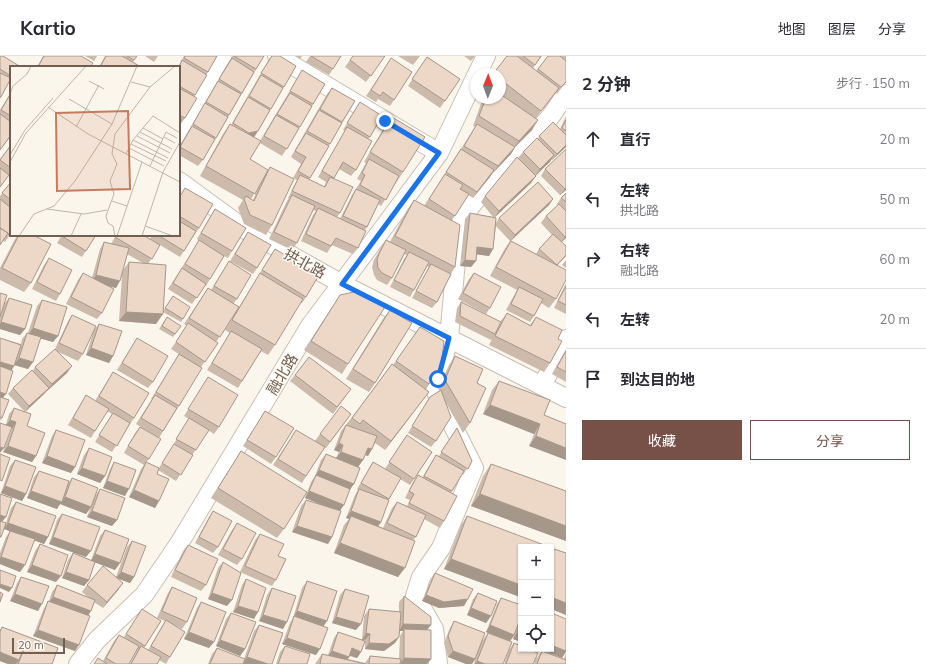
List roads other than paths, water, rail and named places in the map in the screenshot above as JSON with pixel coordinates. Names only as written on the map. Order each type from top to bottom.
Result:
[{"type":"street","points":[[180,132],[225,56]]},
{"type":"street","points":[[277,56],[439,153]]},
{"type":"street","name":"融北路","points":[[480,68],[486,56]]},
{"type":"street","name":"融北路","points":[[78,664],[97,640],[144,595],[180,542],[310,326],[439,153],[470,89]]},
{"type":"street","points":[[438,664],[434,629],[415,596],[421,577],[441,548],[474,468],[435,390],[449,338],[459,228],[464,215],[507,163],[551,116],[566,94]]},
{"type":"street","name":"拱北路","points":[[180,182],[246,230],[342,284],[566,398]]},
{"type":"street","points":[[542,386],[566,340]]}]
